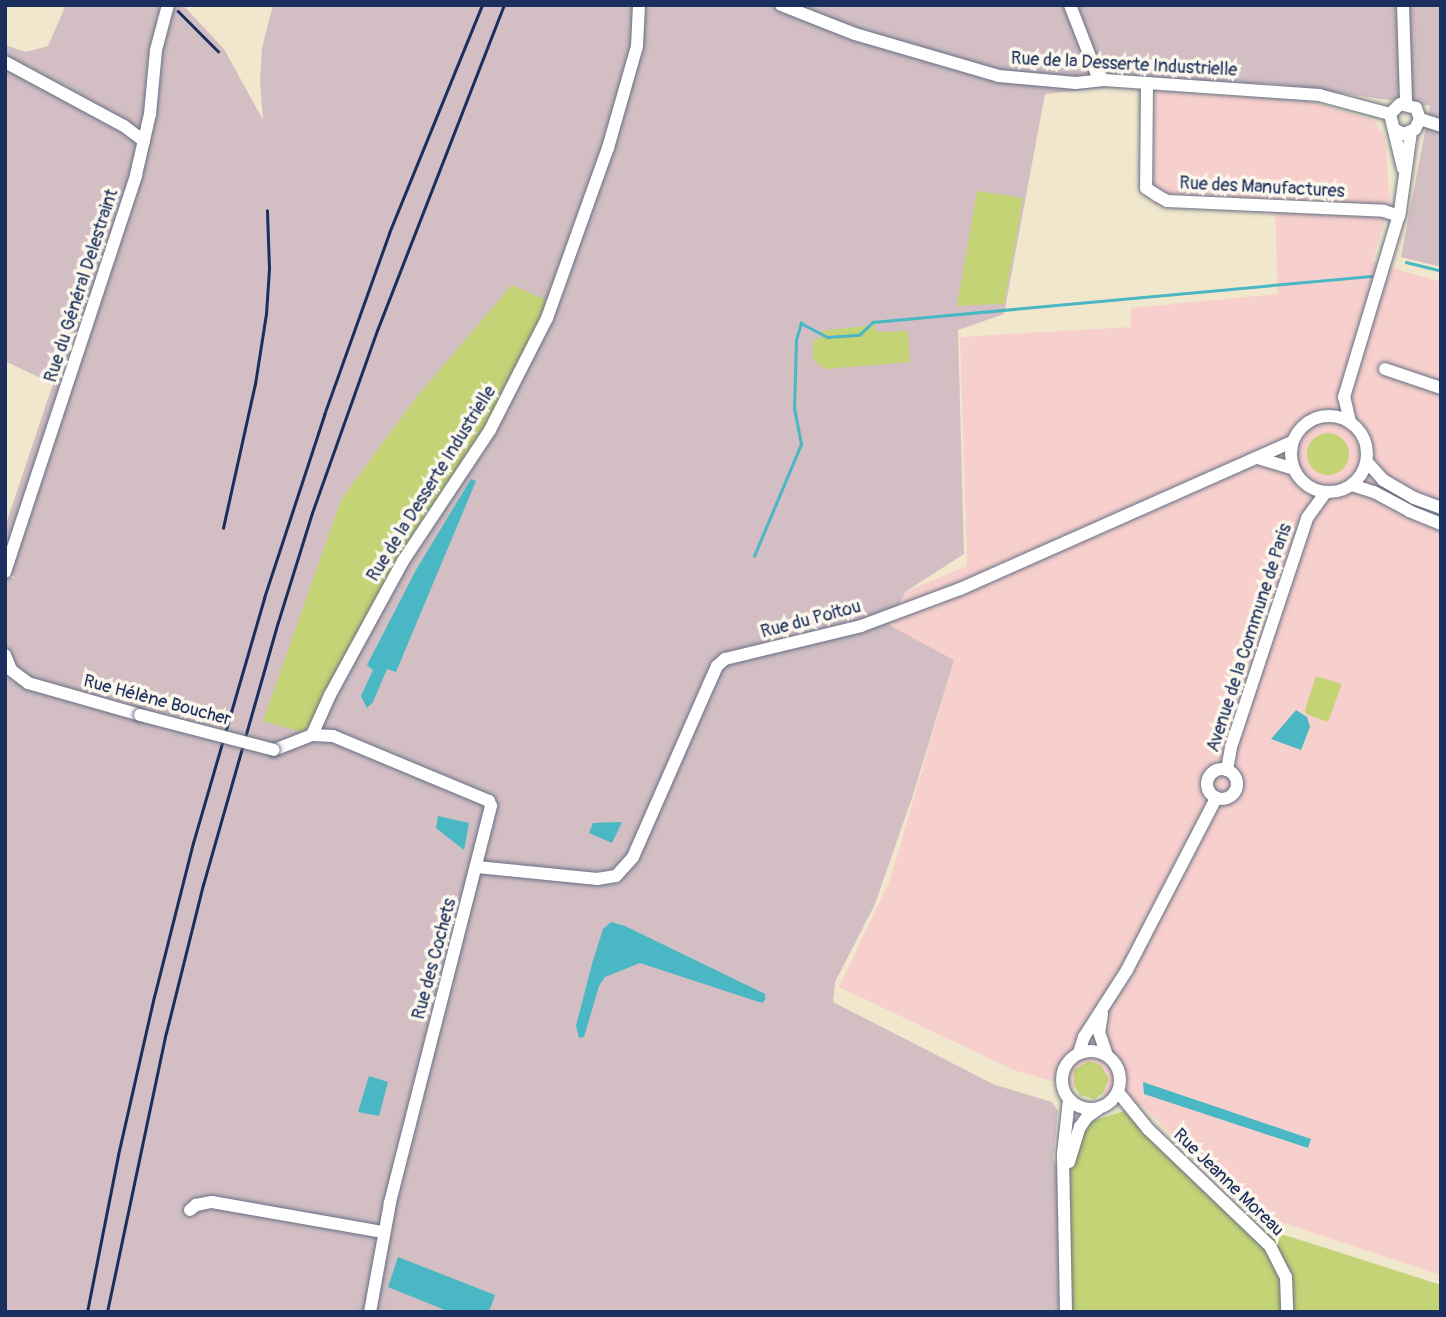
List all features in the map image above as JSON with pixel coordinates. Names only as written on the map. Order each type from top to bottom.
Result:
[{"type":"street","name":"Rue du Général Delestraint","points":[[5,572],[111,253],[144,141],[158,38],[168,5]]},
{"type":"street","name":"Rue de la Desserte Industrielle","points":[[312,735],[383,597],[500,413],[547,317],[608,148],[635,53],[639,5]]},
{"type":"street","name":"Rue de la Desserte Industrielle","points":[[780,5],[855,34],[982,72],[1076,83],[1104,80],[1320,95],[1390,114]]},
{"type":"street","points":[[1070,5],[1096,72],[1104,80]]},
{"type":"street","points":[[1403,5],[1406,103]]},
{"type":"street","points":[[5,62],[124,126],[144,141]]},
{"type":"street","name":"Rue des Manufactures","points":[[1147,83],[1146,188],[1167,201],[1384,211],[1399,216]]},
{"type":"street","points":[[1406,179],[1390,114],[1395,107],[1406,103],[1416,108],[1420,119]]},
{"type":"street","points":[[1420,119],[1441,126]]},
{"type":"street","points":[[1343,397],[1350,422],[1364,439],[1367,462],[1364,471],[1352,485],[1325,493],[1307,486],[1293,469],[1290,455],[1292,442],[1305,424],[1325,416],[1343,397],[1399,216],[1411,132],[1420,119]]},
{"type":"street","points":[[1394,129],[1404,134],[1411,132]]},
{"type":"street","points":[[1385,369],[1441,388]]},
{"type":"street","points":[[1325,416],[1350,422]]},
{"type":"street","name":"Rue du Poitou","points":[[477,867],[597,879],[616,876],[633,857],[709,684],[718,666],[725,659],[814,639],[882,618],[960,589],[1292,442]]},
{"type":"street","points":[[1258,458],[1293,469]]},
{"type":"street","points":[[1367,462],[1383,480],[1441,508]]},
{"type":"street","points":[[1352,485],[1374,492],[1441,524]]},
{"type":"street","name":"Avenue de la Commune de Paris","points":[[1307,486],[1307,518]]},
{"type":"street","name":"Avenue de la Commune de Paris","points":[[1227,770],[1231,747],[1307,518],[1325,493]]},
{"type":"street","name":"Rue Hélène Boucher","points":[[5,655],[11,670],[28,684],[274,750],[312,735]]},
{"type":"street","name":"Rue des Cochets","points":[[312,735],[341,739],[489,801],[491,806],[383,1232],[370,1312]]},
{"type":"street","points":[[1227,770],[1235,778],[1236,789],[1228,798],[1216,798],[1208,792],[1206,782],[1214,771],[1227,770]]},
{"type":"street","points":[[1099,1109],[1083,1109],[1069,1100],[1064,1093],[1062,1074],[1065,1066],[1079,1053],[1084,1037],[1127,970],[1216,798]]},
{"type":"street","points":[[1064,1183],[1080,1127],[1087,1117],[1113,1099],[1118,1092],[1120,1076],[1107,1055],[1099,1032],[1102,1011]]},
{"type":"street","points":[[1079,1053],[1093,1051],[1107,1055]]},
{"type":"street","name":"Rue Jeanne Moreau","points":[[1118,1092],[1148,1129],[1270,1246],[1286,1277],[1287,1312]]},
{"type":"street","points":[[1066,1312],[1063,1154],[1069,1100]]},
{"type":"street","points":[[190,1210],[196,1205],[212,1202],[383,1232]]},
{"type":"shaded area","points":[[66,5],[183,5],[224,49],[263,120],[260,81],[262,48],[273,5],[1441,5],[1441,267],[1401,257],[1430,106],[1276,84],[1171,80],[1045,94],[1004,314],[958,330],[964,554],[905,592],[889,625],[954,660],[913,795],[875,904],[835,982],[833,1002],[995,1085],[1052,1102],[1058,1111],[1053,1159],[1064,1183],[1066,1312],[5,1312],[5,578],[16,578],[5,572],[5,527],[53,384],[5,361],[5,45],[26,52],[48,46]],"holes":[[[414,400],[264,721],[341,500]]]},
{"type":"shaded area","points":[[1156,91],[1306,100],[1373,120],[1385,138],[1390,204],[1372,262],[1441,282],[1441,1275],[1250,1212],[1144,1107],[1016,1071],[839,987],[890,880],[954,660],[888,625],[905,592],[967,566],[960,337],[1131,327],[1131,308],[1278,294],[1275,211],[1153,205]]},
{"type":"green space","points":[[977,191],[1023,198],[1004,304],[957,306]]},
{"type":"green space","points":[[512,285],[553,303],[505,405],[404,561],[312,735],[263,721],[341,500],[414,400]]},
{"type":"green space","points":[[874,325],[876,332],[908,331],[910,362],[825,369],[813,359],[813,340],[821,338],[821,331]]},
{"type":"green space","points":[[1328,433],[1343,439],[1349,454],[1343,469],[1328,475],[1313,469],[1307,454],[1313,439]]},
{"type":"green space","points":[[1316,676],[1342,684],[1328,722],[1306,714]]},
{"type":"green space","points":[[1088,1061],[1101,1065],[1109,1079],[1103,1093],[1094,1099],[1080,1095],[1074,1085],[1074,1070]]},
{"type":"green space","points":[[1124,1111],[1238,1224],[1291,1237],[1441,1285],[1441,1312],[1068,1312],[1067,1183],[1072,1155],[1086,1123]]},
{"type":"water","points":[[471,479],[476,481],[396,672],[387,669],[373,702],[367,708],[361,696],[373,670],[367,665],[416,570]]},
{"type":"water","points":[[1296,710],[1307,717],[1310,727],[1301,750],[1271,739]]},
{"type":"water","points":[[438,816],[469,823],[464,850],[436,828]]},
{"type":"water","points":[[622,822],[612,843],[589,833],[593,823]]},
{"type":"water","points":[[611,922],[625,926],[765,994],[765,1000],[762,1003],[640,963],[605,977],[599,986],[584,1037],[579,1038],[576,1026],[592,964],[603,929]]},
{"type":"water","points":[[369,1076],[388,1082],[379,1116],[358,1112]]},
{"type":"water","points":[[1143,1082],[1311,1139],[1308,1148],[1144,1094]]},
{"type":"water","points":[[398,1257],[495,1295],[489,1312],[450,1312],[388,1287]]},
{"type":"waterway","points":[[1406,262],[1441,271]]},
{"type":"waterway","points":[[754,556],[801,444],[794,409],[796,340],[801,323],[827,337],[859,335],[873,322],[1371,276]]},
{"type":"railway","points":[[87,1312],[118,1155],[154,997],[193,843],[264,598],[324,415],[389,233],[482,5]]},
{"type":"railway","points":[[107,1312],[166,1033],[203,885],[278,622],[312,513],[378,328],[504,5]]},
{"type":"railway","points":[[178,11],[218,51]]},
{"type":"railway","points":[[223,528],[255,384],[266,314],[269,269],[267,211]]}]
